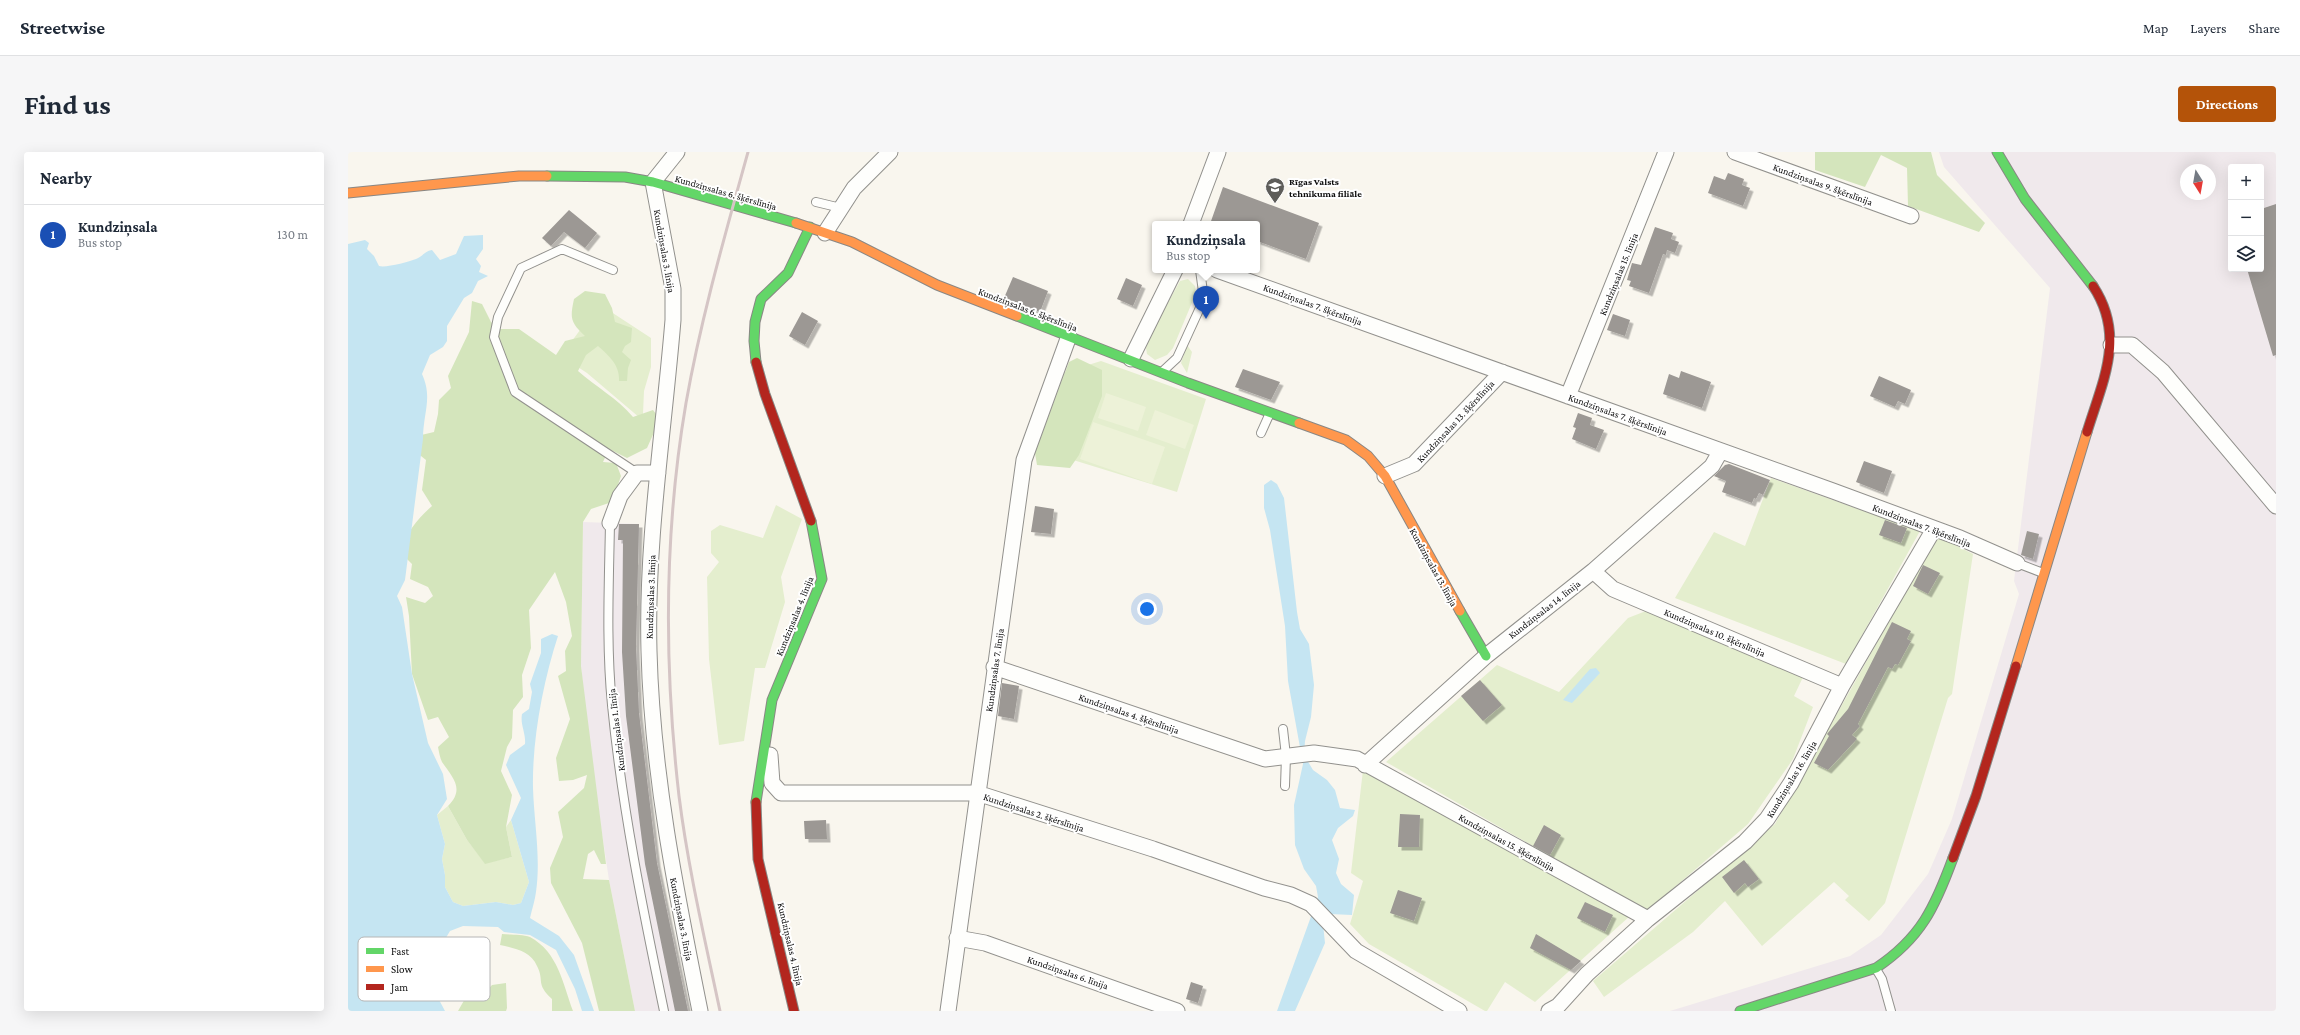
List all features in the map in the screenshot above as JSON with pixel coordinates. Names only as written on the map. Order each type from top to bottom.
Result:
[{"type":"street","points":[[653,182],[677,152]]},
{"type":"street","points":[[825,233],[854,188],[890,152]]},
{"type":"street","points":[[1192,221],[1218,152]]},
{"type":"street","name":"Kundziņsalas 15. līnija","points":[[1568,396],[1666,152]]},
{"type":"street","name":"Kundziņsalas 9. šķērslīnija","points":[[1735,152],[1911,216]]},
{"type":"street","points":[[1740,1011],[1876,968],[1894,956],[1919,930],[1931,913],[1938,899],[1976,796],[2106,370],[2111,344],[2105,310],[2094,285],[2035,213],[2008,174],[1997,152]]},
{"type":"street","name":"Kundziņsalas 6. šķērslīnija","points":[[348,193],[519,176],[625,177],[653,182],[810,227],[852,242],[937,285],[1270,413],[1346,440],[1368,456],[1385,476]]},
{"type":"street","name":"Kundziņsalas 3. līnija","points":[[653,182],[673,289],[670,362],[658,473],[649,606],[649,664],[654,739],[671,862],[700,1011]]},
{"type":"street","name":"Kundziņsalas 4. līnija","points":[[794,1011],[758,859],[756,803],[772,700],[822,579],[820,559],[803,496],[757,372],[753,349],[755,319],[759,303],[765,292],[783,279],[810,227]]},
{"type":"street","points":[[1131,359],[1174,273]]},
{"type":"street","name":"Kundziņsalas 7. šķērslīnija","points":[[1225,273],[1934,528],[2017,563]]},
{"type":"street","name":"Kundziņsalas 7. līnija","points":[[948,1011],[994,667],[1024,460],[1069,336]]},
{"type":"street","points":[[2111,344],[2132,345],[2163,372],[2276,506]]},
{"type":"street","name":"Kundziņsalas 13. šķērslīnija","points":[[1385,476],[1414,464],[1502,372]]},
{"type":"street","name":"Kundziņsalas 14. līnija","points":[[1365,765],[1486,656],[1592,571],[1712,466],[1720,452]]},
{"type":"street","points":[[636,473],[658,473]]},
{"type":"street","name":"Kundziņsalas 1. līnija","points":[[610,523],[620,496],[636,473]]},
{"type":"street","name":"Kundziņsalas 13. līnija","points":[[1385,476],[1480,648],[1486,656]]},
{"type":"street","name":"Kundziņsalas 16. līnija","points":[[1549,1011],[1558,1006],[1587,974],[1648,919],[1746,842],[1767,819],[1791,783],[1842,686],[1934,528]]},
{"type":"street","name":"Kundziņsalas 10. šķērslīnija","points":[[1592,571],[1613,589],[1842,686]]},
{"type":"street","name":"Kundziņsalas 4. šķērslīnija","points":[[994,667],[1265,758]]},
{"type":"street","name":"Kundziņsalas 2. šķērslīnija","points":[[766,735],[770,750],[772,783],[782,793],[977,794],[1153,849],[1264,888],[1290,895],[1311,904],[1356,951],[1459,1011]]},
{"type":"street","name":"Kundziņsalas 15. šķērslīnija","points":[[1265,758],[1314,753],[1357,759],[1365,765],[1648,919]]},
{"type":"street","name":"Kundziņsalas 6. līnija","points":[[957,938],[985,943],[1177,1011]]},
{"type":"lane","points":[[816,202],[841,208]]},
{"type":"lane","points":[[613,270],[562,249],[521,268],[498,317],[494,337],[515,392],[636,473]]},
{"type":"lane","points":[[1162,372],[1177,358],[1204,298],[1200,273]]},
{"type":"lane","points":[[1261,433],[1270,413]]},
{"type":"lane","name":"Kundziņsalas 1. līnija","points":[[610,523],[608,648],[612,704],[636,876],[664,1011]]},
{"type":"lane","points":[[2017,563],[2045,573]]},
{"type":"lane","points":[[1283,729],[1289,756],[1286,786]]},
{"type":"lane","points":[[1876,968],[1882,978],[1891,1011]]},
{"type":"shaded area","points":[[1939,152],[2276,152],[2276,1011],[1670,1011],[1850,956],[1881,935],[1928,874],[1952,819],[2019,594],[2014,581],[2050,288],[1944,167]]},
{"type":"shaded area","points":[[583,522],[639,524],[636,647],[639,713],[657,863],[688,1011],[635,1011],[609,880],[588,739],[581,666]]},
{"type":"green space","points":[[1815,152],[1931,152],[1937,175],[1985,223],[1979,232],[1908,206],[1907,168],[1881,155],[1865,187],[1815,170]]},
{"type":"green space","points":[[1188,279],[1195,286],[1196,293],[1173,348],[1167,355],[1155,360],[1147,354],[1146,348],[1149,337],[1180,281]]},
{"type":"green space","points":[[585,291],[605,294],[612,308],[615,322],[632,328],[631,342],[625,346],[622,352],[631,360],[628,368],[627,381],[619,381],[618,370],[613,361],[598,346],[586,355],[578,371],[613,398],[633,417],[653,410],[660,419],[647,448],[627,458],[609,449],[603,462],[616,463],[621,476],[612,502],[591,509],[583,522],[581,666],[606,864],[601,864],[594,850],[588,854],[583,879],[609,880],[635,1011],[599,1011],[582,943],[551,883],[550,868],[563,837],[558,812],[584,788],[587,775],[573,780],[559,781],[556,758],[570,719],[558,676],[566,671],[565,651],[572,636],[566,602],[555,572],[529,610],[531,648],[522,675],[523,697],[513,710],[512,738],[507,747],[501,771],[512,795],[506,827],[512,857],[485,864],[467,840],[448,806],[456,794],[456,784],[441,760],[438,747],[449,737],[438,717],[428,720],[412,674],[409,616],[406,597],[425,603],[433,596],[428,587],[410,579],[412,564],[399,551],[405,538],[413,527],[432,506],[422,490],[426,460],[416,452],[417,436],[434,432],[439,400],[451,388],[448,376],[469,332],[472,301],[482,304],[491,322],[499,329],[519,329],[556,355],[565,341],[585,336],[576,327],[572,319],[572,311],[574,299]]},
{"type":"green space","points":[[599,304],[651,338],[651,367],[644,391],[643,414],[640,418],[587,373],[561,356]]},
{"type":"green space","points":[[1187,345],[1192,352],[1187,373],[1181,363]]},
{"type":"green space","points":[[1077,358],[1102,370],[1102,396],[1079,455],[1070,468],[1037,465],[1035,453],[1069,362]]},
{"type":"green space","points":[[1101,361],[1206,399],[1177,492],[1031,447],[1059,374]]},
{"type":"green space","points":[[1106,393],[1146,407],[1138,431],[1098,418]]},
{"type":"green space","points":[[1155,410],[1194,425],[1185,449],[1146,435]]},
{"type":"green space","points":[[1093,422],[1165,447],[1152,484],[1080,459]]},
{"type":"green space","points":[[1771,478],[1920,531],[1846,664],[1675,598],[1714,532],[1745,546]]},
{"type":"green space","points":[[776,505],[802,519],[781,577],[785,602],[765,668],[755,668],[744,741],[719,745],[709,659],[707,577],[719,562],[711,553],[711,531],[720,525],[763,538]]},
{"type":"green space","points":[[1937,536],[1973,554],[1952,694],[1948,698],[1885,903],[1869,921],[1845,900],[1849,896],[1834,882],[1762,946],[1725,901],[1693,932],[1604,997],[1593,981],[1775,824]]},
{"type":"green space","points":[[1651,609],[1804,675],[1794,696],[1813,707],[1793,759],[1748,824],[1647,911],[1386,762],[1497,665],[1559,692],[1628,618]]},
{"type":"green space","points":[[1363,770],[1631,915],[1535,1002],[1505,982],[1487,1011],[1485,1011],[1369,944],[1350,924],[1363,881],[1351,873]]},
{"type":"green space","points":[[448,806],[467,840],[485,863],[512,857],[506,827],[511,820],[529,882],[521,903],[513,905],[496,902],[463,906],[453,902],[445,887],[445,875],[442,859],[445,844],[437,815]]},
{"type":"green space","points":[[502,934],[530,937],[547,951],[558,970],[573,1011],[552,1011],[552,999],[542,986],[539,971],[534,961],[531,957],[521,951],[500,945]]},
{"type":"green space","points":[[506,983],[506,1011],[458,1011],[464,1001],[490,1001],[490,987],[492,985]]},
{"type":"water","points":[[483,235],[483,249],[476,259],[481,266],[479,272],[488,276],[478,281],[472,293],[464,298],[447,326],[447,341],[443,347],[430,355],[422,374],[427,391],[427,406],[405,580],[397,596],[402,607],[412,674],[428,743],[443,774],[447,799],[437,815],[445,844],[442,859],[445,875],[445,887],[453,902],[463,906],[496,902],[513,905],[521,903],[529,882],[511,820],[521,798],[506,765],[510,755],[525,744],[522,714],[529,709],[532,692],[530,684],[541,653],[541,639],[552,634],[558,636],[543,692],[534,750],[533,788],[538,866],[536,892],[530,918],[559,936],[574,955],[594,1011],[582,1011],[575,989],[556,950],[530,935],[504,932],[498,927],[463,926],[450,931],[446,937],[358,937],[358,1001],[440,1001],[445,1011],[348,1011],[348,244],[365,240],[369,243],[367,249],[374,256],[379,266],[387,266],[416,259],[432,250],[440,260],[456,254],[464,236]]},
{"type":"water","points":[[1271,480],[1277,484],[1284,498],[1297,612],[1300,629],[1309,644],[1314,685],[1311,717],[1305,741],[1304,755],[1313,770],[1327,780],[1335,790],[1340,808],[1355,810],[1353,816],[1338,828],[1332,840],[1339,859],[1336,873],[1341,884],[1354,895],[1352,915],[1330,914],[1323,924],[1325,943],[1295,1011],[1277,1011],[1318,897],[1316,886],[1304,869],[1295,845],[1294,805],[1303,764],[1288,681],[1285,626],[1270,530],[1264,508],[1264,485]]},
{"type":"water","points":[[1596,668],[1600,673],[1572,703],[1563,700],[1590,669]]},
{"type":"building","points":[[1728,173],[1744,179],[1742,185],[1750,188],[1743,206],[1708,193],[1714,176],[1725,180]]},
{"type":"building","points":[[1223,187],[1319,223],[1306,259],[1260,242],[1260,221],[1211,221]]},
{"type":"building","points":[[2276,204],[2276,355],[2273,356],[2248,272],[2264,272],[2264,208]]},
{"type":"building","points":[[569,210],[597,233],[585,248],[564,232],[551,246],[542,238]]},
{"type":"building","points":[[1655,227],[1673,233],[1671,239],[1679,242],[1675,253],[1667,250],[1666,255],[1663,254],[1649,293],[1629,286],[1631,281],[1627,280],[1632,263],[1641,265]]},
{"type":"building","points":[[1013,277],[1048,291],[1040,312],[1004,298]]},
{"type":"building","points":[[1126,278],[1142,285],[1133,306],[1117,299]]},
{"type":"building","points":[[802,312],[818,321],[805,345],[789,336]]},
{"type":"building","points":[[1613,314],[1630,320],[1625,336],[1607,330]]},
{"type":"building","points":[[1243,369],[1280,382],[1271,400],[1235,387]]},
{"type":"building","points":[[1681,371],[1711,382],[1702,408],[1663,394],[1669,374],[1679,378]]},
{"type":"building","points":[[1879,376],[1911,390],[1905,404],[1898,401],[1895,407],[1870,396]]},
{"type":"building","points":[[1578,413],[1592,418],[1590,425],[1604,430],[1596,449],[1572,439],[1576,428],[1573,427]]},
{"type":"building","points":[[1864,461],[1892,471],[1884,493],[1856,482]]},
{"type":"building","points":[[1729,464],[1770,480],[1763,495],[1759,493],[1756,499],[1754,498],[1752,503],[1722,492],[1726,481],[1714,476],[1725,465]]},
{"type":"building","points":[[1035,506],[1054,509],[1051,534],[1031,532]]},
{"type":"building","points":[[1885,520],[1907,528],[1901,543],[1879,535]]},
{"type":"building","points":[[619,524],[639,524],[636,647],[639,713],[657,863],[688,1011],[675,1011],[645,864],[626,716],[622,652],[623,540],[618,540]]},
{"type":"building","points":[[2027,531],[2039,534],[2033,559],[2021,555]]},
{"type":"building","points":[[1923,565],[1940,573],[1928,594],[1913,586]]},
{"type":"building","points":[[1892,622],[1911,631],[1907,639],[1911,641],[1898,665],[1895,664],[1892,669],[1888,667],[1858,724],[1860,726],[1852,735],[1857,739],[1828,770],[1814,763],[1829,736],[1827,734],[1848,709]]},
{"type":"building","points":[[1480,680],[1502,705],[1483,721],[1461,696]]},
{"type":"building","points":[[1002,683],[1019,686],[1014,719],[998,716]]},
{"type":"building","points":[[1400,814],[1420,815],[1419,847],[1398,847]]},
{"type":"building","points":[[826,820],[827,839],[805,839],[804,821]]},
{"type":"building","points":[[1544,825],[1561,835],[1550,855],[1533,846]]},
{"type":"building","points":[[1744,860],[1759,879],[1748,887],[1745,883],[1734,893],[1722,877]]},
{"type":"building","points":[[1398,890],[1422,898],[1414,921],[1390,913]]},
{"type":"building","points":[[1585,902],[1613,915],[1605,932],[1577,918]]},
{"type":"building","points":[[1536,934],[1581,961],[1571,970],[1530,948]]},
{"type":"building","points":[[1191,982],[1203,986],[1198,1003],[1186,999]]},
{"type":"railway","points":[[720,1011],[692,877],[679,796],[674,747],[669,649],[670,550],[679,452],[692,371],[714,277],[748,152]]},
{"type":"traffic: fast","points":[[1997,152],[2025,199],[2093,286]]},
{"type":"traffic: fast","points":[[547,176],[625,177],[653,182],[796,223]]},
{"type":"traffic: fast","points":[[756,362],[754,341],[755,322],[761,299],[788,273],[810,227]]},
{"type":"traffic: fast","points":[[1017,316],[1188,383],[1299,423]]},
{"type":"traffic: fast","points":[[756,802],[772,700],[822,579],[811,521]]},
{"type":"traffic: fast","points":[[1460,611],[1486,656]]},
{"type":"traffic: fast","points":[[1740,1011],[1876,968],[1904,945],[1925,920],[1940,892],[1953,858]]},
{"type":"traffic: slow","points":[[348,193],[519,176],[547,176]]},
{"type":"traffic: slow","points":[[796,223],[852,242],[937,285],[1017,316]]},
{"type":"traffic: slow","points":[[1299,423],[1346,440],[1368,456],[1385,476],[1460,611]]},
{"type":"traffic: slow","points":[[2016,666],[2087,432]]},
{"type":"traffic: jam","points":[[2087,432],[2105,376],[2110,340],[2108,323],[2103,304],[2093,286]]},
{"type":"traffic: jam","points":[[756,362],[765,394],[811,521]]},
{"type":"traffic: jam","points":[[1953,858],[1976,796],[2016,666]]},
{"type":"traffic: jam","points":[[756,802],[758,859],[794,1011]]},
{"type":"place","name":"Rīgas Valsts tehnikuma filiāle","points":[[1275,204]]},
{"type":"place","name":"Kundziņsala","points":[[1206,319]]}]
